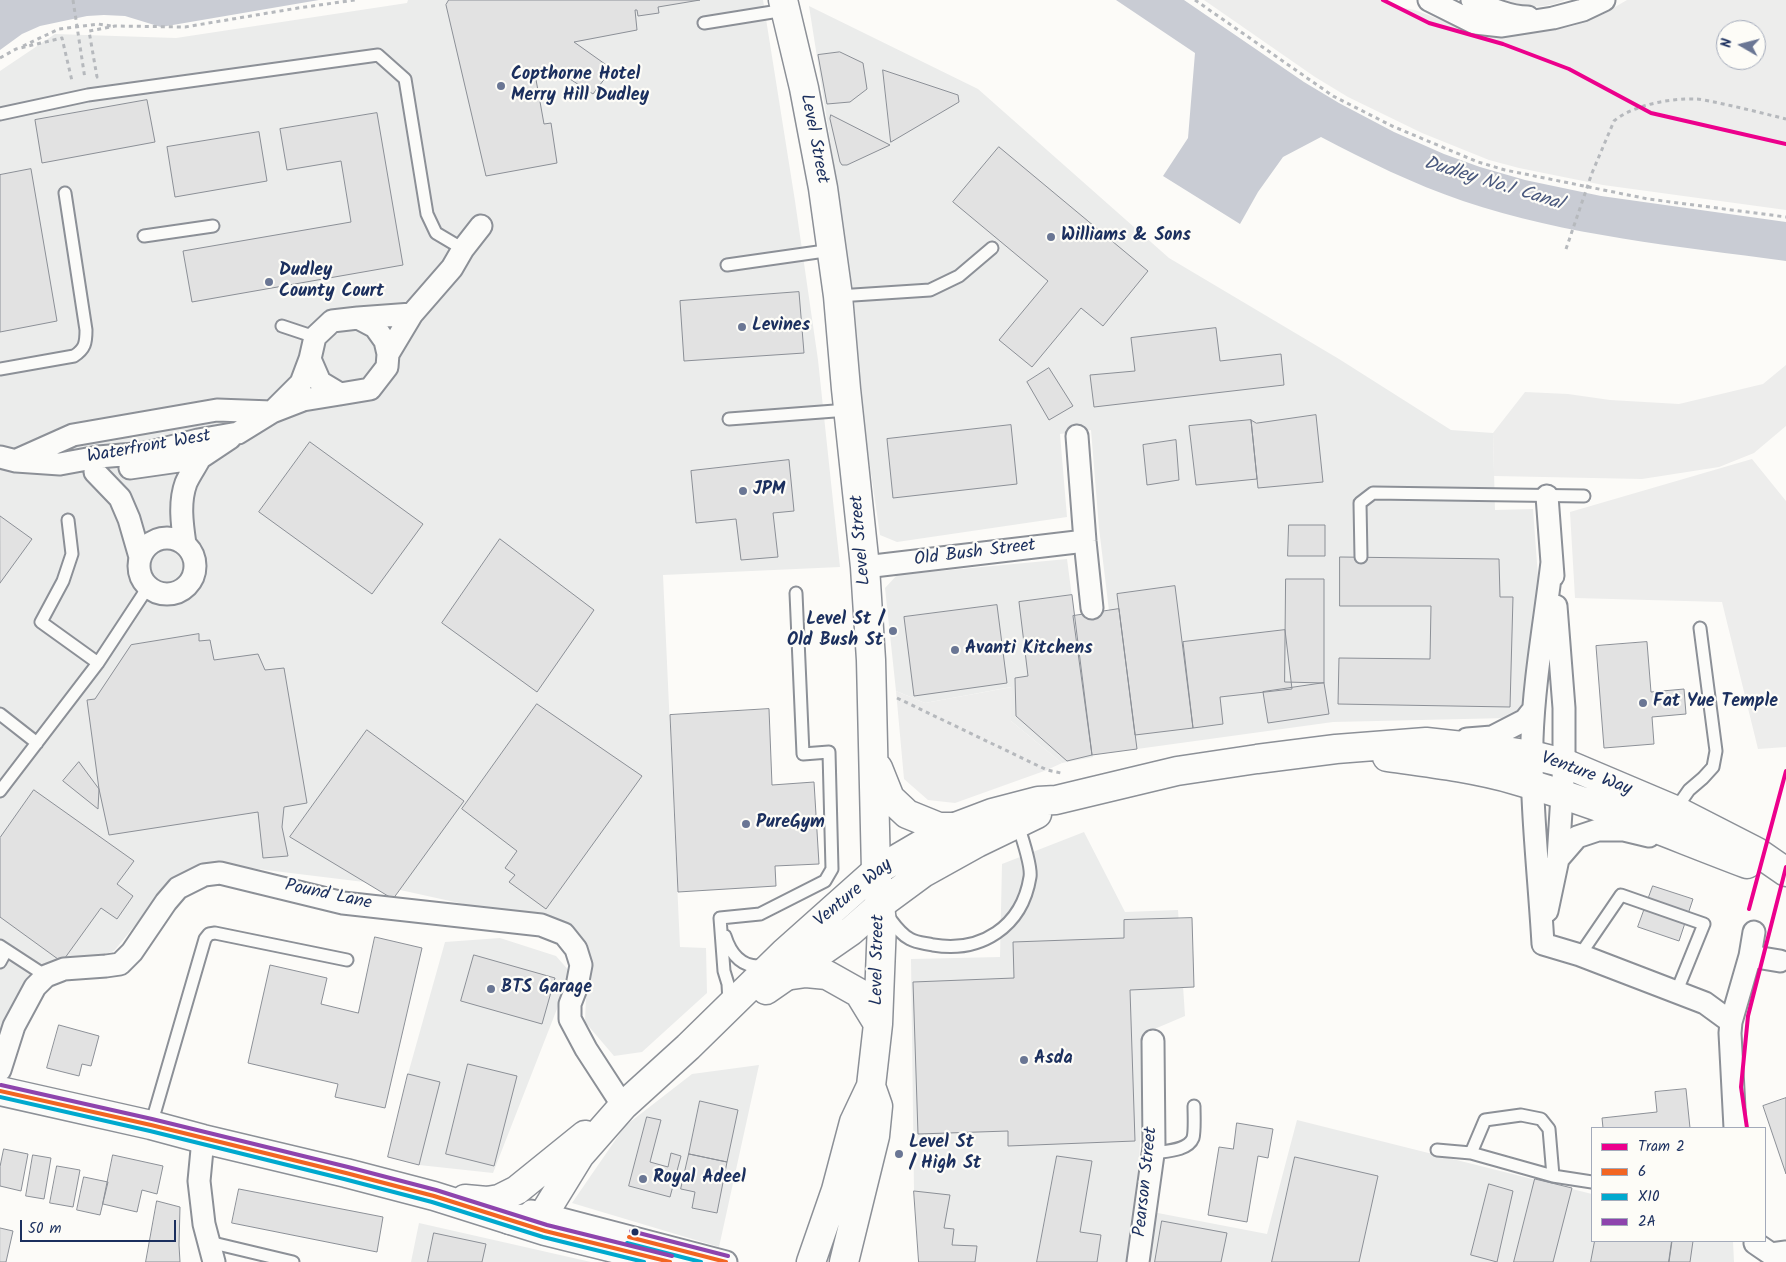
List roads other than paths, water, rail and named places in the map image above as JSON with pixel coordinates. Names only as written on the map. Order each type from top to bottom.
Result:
[{"type":"main road","name":"Level Street","points":[[784,5],[811,124],[823,188],[838,296],[865,567],[871,660],[876,871],[882,924],[878,1024],[871,1086],[854,1122],[836,1190],[811,1262]]},
{"type":"main road","name":"Venture Way","points":[[779,970],[876,871],[954,827],[992,813],[1034,816],[1056,800],[1177,771],[1256,758],[1336,749],[1426,742],[1532,755],[1564,763],[1675,810],[1757,852],[1786,873]]},
{"type":"main road","name":"Venture Way","points":[[1336,749],[1452,766],[1491,774],[1562,795],[1752,866],[1786,873]]},
{"type":"main road","points":[[873,755],[890,798],[907,814],[939,827],[954,827]]},
{"type":"main road","name":"Venture Way","points":[[541,1214],[545,1212],[580,1156],[623,1106],[688,1047],[729,1006],[779,970],[850,931],[880,905],[923,873],[977,843],[1015,816]]},
{"type":"main road","points":[[779,970],[827,975],[859,993],[878,1024]]},
{"type":"main road","name":"Level Street","points":[[844,1262],[875,1136],[878,1106],[871,1086]]},
{"type":"main road","points":[[0,1091],[152,1125],[203,1140],[346,1173],[434,1196],[545,1231],[670,1262]]},
{"type":"main road","points":[[434,1196],[487,1202],[499,1199],[517,1190],[623,1106]]},
{"type":"main road","points":[[510,1220],[532,1218],[541,1214]]},
{"type":"street","points":[[1429,0],[1475,23],[1502,26],[1553,18],[1583,10],[1604,0]]},
{"type":"street","points":[[1472,0],[1490,8],[1521,17],[1553,18]]},
{"type":"street","points":[[388,354],[412,314],[452,268],[463,250],[482,226]]},
{"type":"street","points":[[358,318],[375,327],[385,340],[388,354],[387,367],[370,389],[340,394],[320,382],[310,359],[315,337],[332,321],[358,318],[412,314]]},
{"type":"street","name":"Waterfront West","points":[[272,412],[301,383],[310,359]]},
{"type":"street","name":"Waterfront West","points":[[8,459],[60,464],[95,472],[200,458],[272,412],[303,400],[340,394]]},
{"type":"street","points":[[8,459],[74,435],[217,410],[272,412]]},
{"type":"street","name":"Waterfront West","points":[[60,464],[98,457],[147,453],[238,433]]},
{"type":"street","points":[[1077,436],[1092,608]]},
{"type":"street","points":[[185,544],[182,526],[183,494],[187,481],[200,458]]},
{"type":"street","points":[[95,472],[120,498],[129,519],[140,557]]},
{"type":"street","points":[[1542,934],[1558,859],[1564,763],[1564,708],[1547,496]]},
{"type":"street","points":[[164,538],[175,539],[185,544],[191,550],[195,568],[193,576],[188,586],[178,592],[168,594],[157,593],[148,587],[141,578],[138,568],[140,557],[145,547],[154,540],[164,538]]},
{"type":"street","name":"Old Bush Street","points":[[865,567],[1085,541]]},
{"type":"street","points":[[1552,562],[1534,710],[1532,755],[1533,827],[1543,944],[1580,955],[1676,993],[1734,1012]]},
{"type":"street","points":[[1426,742],[1492,736],[1525,720],[1534,710]]},
{"type":"street","points":[[1532,786],[1564,763]]},
{"type":"street","points":[[1558,859],[1577,837],[1598,830],[1624,830],[1708,849]]},
{"type":"street","name":"Pound Lane","points":[[46,976],[64,969],[120,964],[132,952],[166,902],[178,888],[204,875],[220,873],[343,903],[541,925],[564,934],[576,949],[580,965],[577,986],[570,1004],[570,1019],[586,1049],[623,1106]]},
{"type":"street","points":[[1736,1127],[1730,1033],[1750,956],[1754,932]]},
{"type":"street","points":[[1750,956],[1780,961]]},
{"type":"street","points":[[0,1070],[14,1026],[35,987],[46,976]]},
{"type":"street","name":"Pearson Street","points":[[1138,1262],[1154,1153],[1153,1041]]},
{"type":"street","points":[[203,1140],[199,1181],[204,1224],[212,1252]]},
{"type":"street","points":[[487,1202],[541,1214],[726,1262]]},
{"type":"street","points":[[1753,1249],[1771,1254],[1786,1252]]},
{"type":"lane","points":[[704,23],[784,5]]},
{"type":"lane","points":[[0,114],[88,95],[378,55],[405,78],[427,214],[436,233],[463,250]]},
{"type":"lane","points":[[0,369],[74,356],[83,350],[86,342],[86,330],[65,193]]},
{"type":"lane","points":[[144,236],[213,226]]},
{"type":"lane","points":[[838,296],[930,290],[959,276],[992,248]]},
{"type":"lane","points":[[727,265],[832,250]]},
{"type":"lane","points":[[282,326],[315,337]]},
{"type":"lane","points":[[730,419],[848,410]]},
{"type":"lane","points":[[1361,557],[1360,503],[1373,493],[1584,496]]},
{"type":"lane","points":[[68,520],[72,554],[64,581],[41,622],[98,663]]},
{"type":"lane","points":[[0,791],[98,663],[148,587]]},
{"type":"lane","points":[[720,918],[760,914],[825,882],[832,869],[829,752],[803,754],[796,593]]},
{"type":"lane","points":[[1675,810],[1688,790],[1703,778],[1713,766],[1716,751],[1700,628]]},
{"type":"lane","points":[[0,714],[37,743]]},
{"type":"lane","points":[[880,905],[902,934],[912,941],[944,947],[975,943],[993,936],[1013,920],[1026,897],[1031,875],[1015,816]]},
{"type":"lane","points":[[1580,955],[1621,895],[1704,924],[1676,993]]},
{"type":"lane","points":[[720,918],[730,949],[736,958],[746,964],[779,970]]},
{"type":"lane","points":[[720,918],[729,1006]]},
{"type":"lane","points":[[152,1125],[205,939],[209,934],[215,933],[347,960]]},
{"type":"lane","points":[[0,962],[3,949],[46,976]]},
{"type":"lane","points":[[1154,1153],[1174,1150],[1188,1144],[1193,1138],[1194,1106]]},
{"type":"lane","points":[[1471,1153],[1485,1120],[1521,1115],[1541,1119],[1549,1129],[1553,1176]]},
{"type":"lane","points":[[1437,1150],[1471,1153],[1553,1176],[1591,1182]]},
{"type":"lane","points":[[212,1252],[293,1262]]},
{"type":"water","points":[[0,0],[319,0],[161,27],[125,16],[87,16],[40,26],[22,34],[0,50]]},
{"type":"water","name":"Dudley No.1 Canal","points":[[1116,0],[1184,0],[1304,82],[1339,103],[1394,132],[1444,154],[1480,167],[1525,180],[1601,196],[1786,222],[1786,261],[1663,245],[1582,231],[1502,213],[1463,201],[1408,180],[1321,137],[1283,157],[1258,192],[1240,224],[1163,176],[1188,138],[1195,53]]},
{"type":"tram line","name":"2","points":[[1383,0],[1429,23],[1503,44],[1569,69],[1651,113],[1786,144]]},
{"type":"tram line","name":"2","points":[[1749,909],[1786,771]]},
{"type":"tram line","name":"2","points":[[1747,1127],[1741,1087],[1748,1016],[1786,867]]},
{"type":"place","name":"Copthorne Hotel Merry Hill Dudley","points":[[501,86]]},
{"type":"place","name":"Williams & Sons","points":[[1051,237]]},
{"type":"place","name":"Dudley County Court","points":[[269,282]]},
{"type":"place","name":"Levines","points":[[742,327]]},
{"type":"place","name":"JPM","points":[[743,491]]},
{"type":"place","name":"Level St / Old Bush St","points":[[893,631]]},
{"type":"place","name":"Avanti Kitchens","points":[[955,650]]},
{"type":"place","name":"Fat Yue Temple","points":[[1643,703]]},
{"type":"place","name":"PureGym","points":[[746,824]]},
{"type":"place","name":"BTS Garage","points":[[491,989]]},
{"type":"place","name":"Asda","points":[[1024,1060]]},
{"type":"place","name":"Level St / High St","points":[[899,1154]]},
{"type":"place","name":"Royal Adeel","points":[[643,1179]]}]
